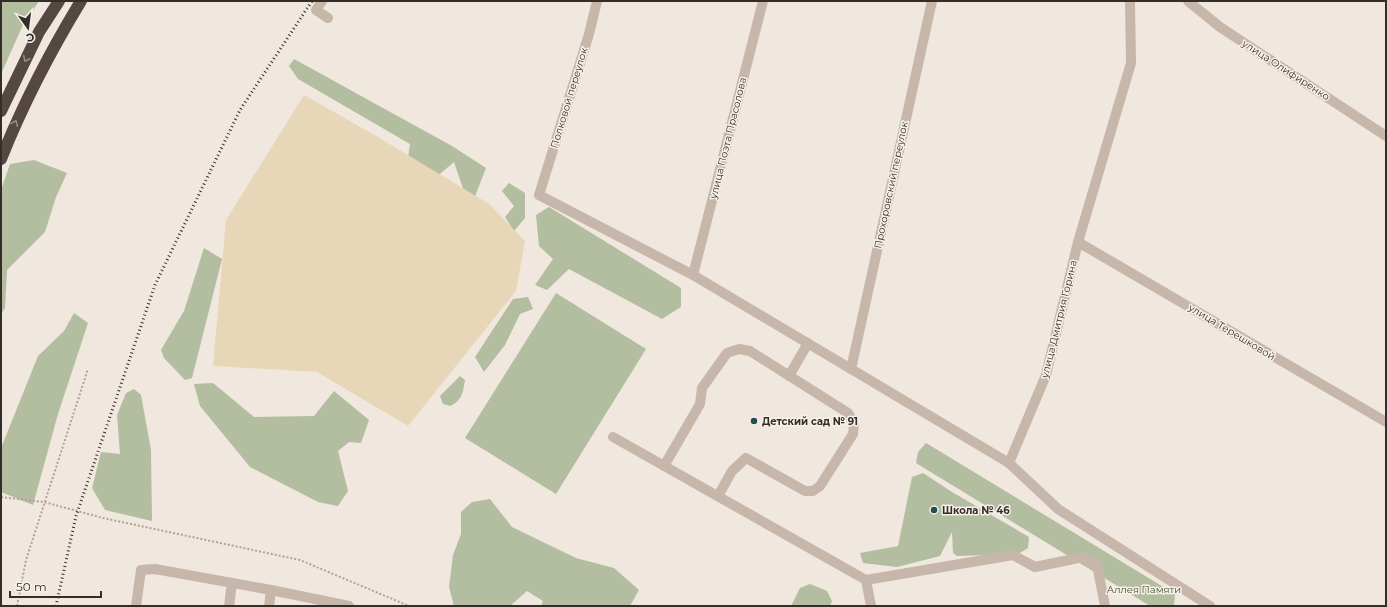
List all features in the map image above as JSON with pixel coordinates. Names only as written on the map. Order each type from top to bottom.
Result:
[{"type":"highway","points":[[1,111],[39,32],[59,1]]},
{"type":"highway","points":[[1,159],[19,113],[57,40],[81,1]]},
{"type":"street","points":[[322,1],[316,10],[328,18]]},
{"type":"street","name":"Полковой переулок","points":[[597,1],[589,34],[539,195],[694,276]]},
{"type":"street","name":"улица Поэта Прасолова","points":[[694,276],[763,1]]},
{"type":"street","name":"Прохоровский переулок","points":[[851,369],[932,1]]},
{"type":"street","name":"улица Дмитрия Горина","points":[[1009,463],[1046,375],[1078,242],[1131,63],[1130,1]]},
{"type":"street","name":"улица Олифиренко","points":[[1188,1],[1220,27],[1386,136]]},
{"type":"street","name":"улица Терешковой","points":[[1078,242],[1386,422]]},
{"type":"street","points":[[694,276],[1009,463],[1058,509],[1210,606]]},
{"type":"street","points":[[789,376],[808,343]]},
{"type":"street","points":[[664,466],[700,404],[702,388],[727,353],[739,349],[750,351],[848,413],[854,424],[853,434],[820,486],[813,491],[805,491],[746,458],[732,471],[718,496]]},
{"type":"street","points":[[612,437],[866,580],[1013,555],[1035,566],[1083,557],[1097,565],[1106,606]]},
{"type":"street","points":[[136,606],[141,570],[155,569],[349,606]]},
{"type":"street","points":[[866,580],[871,606]]},
{"type":"street","points":[[229,606],[232,583]]},
{"type":"street","points":[[269,606],[271,590]]},
{"type":"path","points":[[17,606],[26,560],[88,369]]},
{"type":"path","points":[[1,497],[44,502],[103,518],[300,560],[408,606]]},
{"type":"green space","points":[[1,1],[39,1],[22,27],[1,74]]},
{"type":"green space","points":[[294,59],[452,146],[486,168],[470,209],[454,162],[435,178],[407,165],[410,144],[298,79],[289,66]]},
{"type":"green space","points":[[34,160],[67,173],[56,197],[45,232],[7,270],[5,308],[1,314],[1,190],[10,164]]},
{"type":"green space","points":[[509,183],[525,193],[525,218],[514,231],[505,217],[514,206],[502,191]]},
{"type":"green space","points":[[549,207],[681,288],[681,307],[662,319],[569,269],[547,290],[535,285],[553,259],[539,246],[536,215]]},
{"type":"green space","points":[[204,248],[222,259],[192,378],[185,380],[164,358],[161,350],[184,311]]},
{"type":"green space","points":[[556,293],[646,349],[556,494],[465,438]]},
{"type":"green space","points":[[528,297],[533,309],[520,314],[505,345],[484,372],[475,357],[513,299]]},
{"type":"green space","points":[[74,313],[88,323],[58,414],[33,505],[1,492],[1,448],[38,356],[64,331]]},
{"type":"green space","points":[[460,376],[465,380],[463,392],[459,399],[450,406],[443,404],[440,396]]},
{"type":"green space","points":[[213,383],[254,417],[314,416],[334,391],[369,420],[361,443],[349,442],[338,451],[348,491],[338,506],[318,502],[250,467],[200,406],[194,384]]},
{"type":"green space","points":[[134,389],[141,395],[151,450],[152,521],[105,510],[92,488],[101,452],[120,454],[117,415],[126,393]]},
{"type":"green space","name":"Аллея Памяти","points":[[926,443],[1175,594],[1174,606],[1150,606],[916,463],[918,452]]},
{"type":"green space","points":[[923,473],[952,492],[1029,537],[1028,548],[1018,554],[957,556],[953,553],[952,532],[940,556],[897,567],[863,563],[860,553],[898,546],[912,477]]},
{"type":"green space","points":[[490,499],[512,527],[576,558],[614,568],[639,590],[630,606],[541,606],[543,601],[527,591],[510,606],[454,606],[449,587],[453,555],[461,534],[461,512],[472,502]]},
{"type":"green space","points":[[810,584],[827,591],[832,601],[830,606],[791,606],[800,588]]},
{"type":"sand","points":[[304,95],[378,137],[489,204],[525,241],[516,291],[408,426],[317,372],[213,366],[226,220]]},
{"type":"railway","points":[[56,606],[76,516],[155,285],[240,110],[312,1]]},
{"type":"place","name":"Детский сад № 91","points":[[754,421]]},
{"type":"place","name":"Школа № 46","points":[[934,510]]}]
